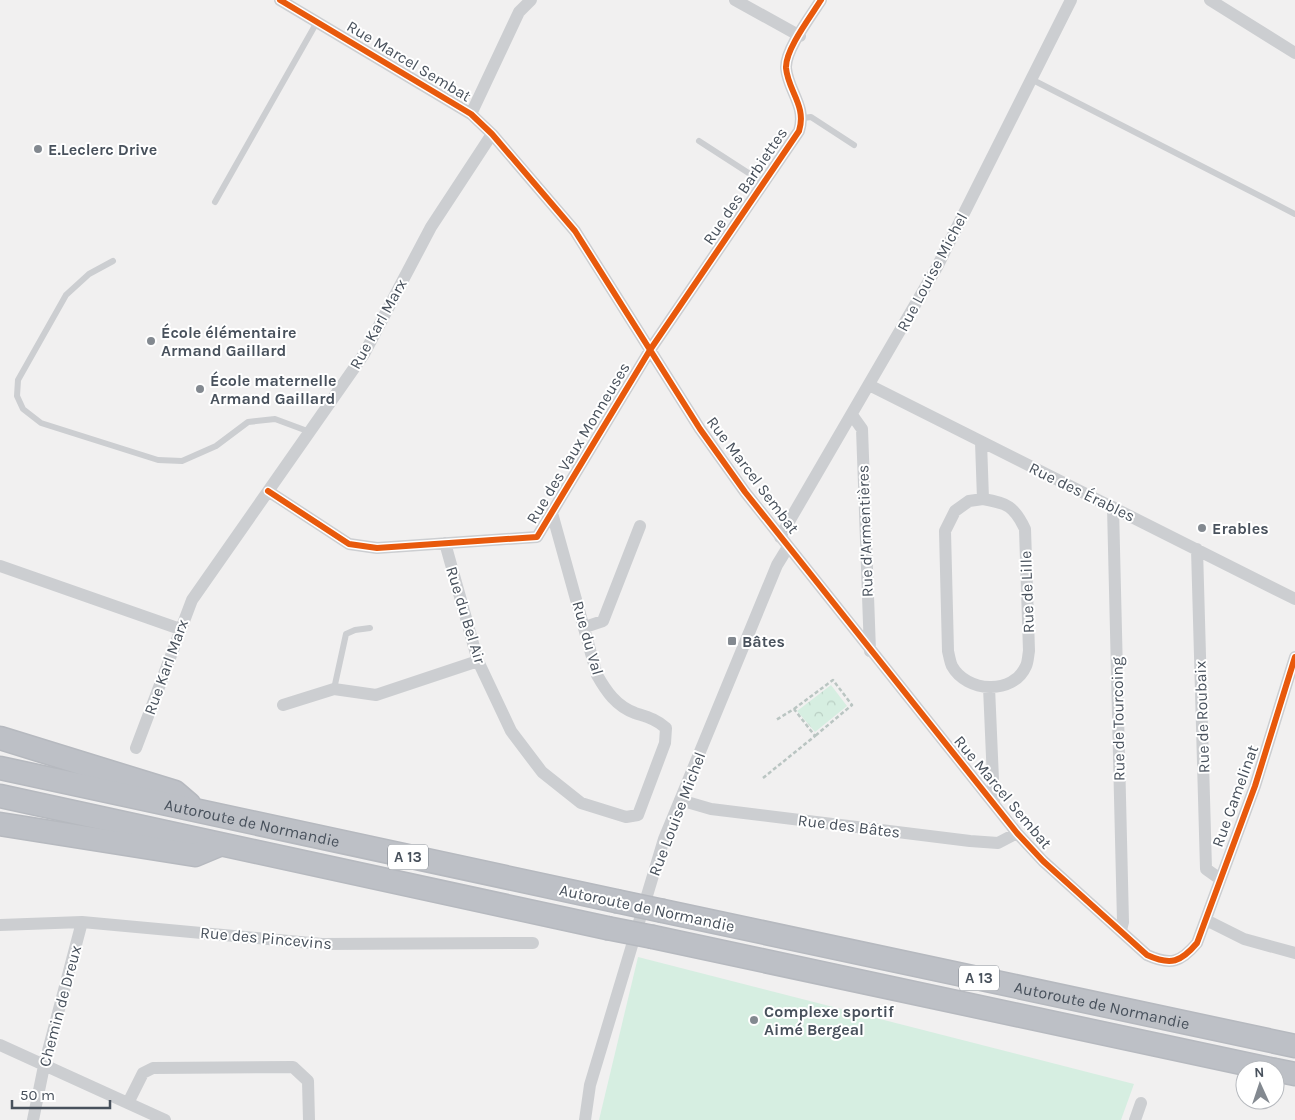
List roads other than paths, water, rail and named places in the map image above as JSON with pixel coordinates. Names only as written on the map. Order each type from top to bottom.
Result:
[{"type":"highway","points":[[0,738],[175,792],[200,813]]},
{"type":"highway","name":"Autoroute de Normandie","points":[[0,768],[200,813],[1295,1046]]},
{"type":"highway","name":"Autoroute de Normandie","points":[[0,796],[220,845],[1235,1062]]},
{"type":"highway","points":[[0,824],[195,855],[220,845]]},
{"type":"street","name":"Rue Marcel Sembat","points":[[280,0],[471,114],[492,134],[575,231],[700,429],[745,492],[1017,833],[1043,861],[1147,955],[1158,960],[1172,961],[1185,958],[1197,943]]},
{"type":"street","points":[[471,114],[519,12],[531,0]]},
{"type":"street","points":[[734,0],[800,36]]},
{"type":"street","name":"Rue des Barbiettes","points":[[650,350],[799,131],[803,118],[786,68],[789,54],[821,0]]},
{"type":"street","name":"Rue Louise Michel","points":[[586,1120],[590,1085],[664,839],[777,565],[784,542],[852,415],[936,267],[1071,0]]},
{"type":"street","points":[[1210,0],[1295,53]]},
{"type":"street","name":"Rue Karl Marx","points":[[136,748],[192,600],[364,354],[431,227],[492,134]]},
{"type":"street","name":"Rue des Vaux Monneuses","points":[[268,491],[349,544],[377,548],[538,536],[650,350]]},
{"type":"street","name":"Rue des Érables","points":[[869,385],[1197,548],[1295,599]]},
{"type":"street","name":"Rue d'Armentières","points":[[852,415],[862,429],[870,651]]},
{"type":"street","points":[[981,442],[983,499],[969,501],[955,511],[945,531],[948,651],[952,665],[961,677],[976,686],[989,687],[994,803]]},
{"type":"street","name":"Rue de Lille","points":[[983,499],[1005,502],[1018,514],[1025,529],[1029,651],[1025,667],[1014,680],[1001,686],[989,687]]},
{"type":"street","name":"Rue de Tourcoing","points":[[1113,507],[1123,922],[1121,930]]},
{"type":"street","name":"Rue du Val","points":[[552,513],[597,675],[608,695],[632,712],[656,719],[666,728],[665,743],[638,815]]},
{"type":"street","points":[[585,627],[602,621],[640,526]]},
{"type":"street","name":"Rue du Bel Air","points":[[445,543],[478,661],[511,730],[542,772],[581,803],[626,817],[638,815]]},
{"type":"street","name":"Rue de Roubaix","points":[[1197,548],[1206,869],[1220,879]]},
{"type":"street","points":[[0,566],[180,630]]},
{"type":"street","name":"Rue Camelinat","points":[[1197,943],[1255,786],[1295,657]]},
{"type":"street","points":[[283,705],[334,689],[376,695],[478,661]]},
{"type":"street","name":"Rue des Bâtes","points":[[680,800],[711,809],[970,841],[998,843],[1017,833]]},
{"type":"street","points":[[1206,920],[1244,939],[1295,953]]},
{"type":"street","name":"Rue des Pincevins","points":[[0,925],[82,922],[322,944],[533,943]]},
{"type":"street","name":"Chemin de Dreux","points":[[33,1120],[44,1066],[82,922]]},
{"type":"street","points":[[0,1046],[165,1120]]},
{"type":"street","points":[[128,1103],[143,1073],[153,1068],[293,1067],[308,1081],[309,1120]]},
{"type":"street","points":[[1135,1120],[1141,1103]]},
{"type":"lane","points":[[215,202],[317,22]]},
{"type":"lane","points":[[1031,80],[1295,214]]},
{"type":"lane","points":[[803,118],[812,117],[854,145]]},
{"type":"lane","points":[[699,142],[764,183]]},
{"type":"lane","points":[[113,261],[89,274],[66,296],[18,380],[17,396],[23,409],[41,423],[158,460],[182,461],[216,446],[248,422],[275,420],[310,432]]},
{"type":"lane","points":[[334,689],[346,634],[355,630],[370,628]]},
{"type":"place","name":"E.Leclerc Drive","points":[[38,149]]},
{"type":"place","name":"École élémentaire Armand Gaillard","points":[[151,341]]},
{"type":"place","name":"École maternelle Armand Gaillard","points":[[200,389]]},
{"type":"place","name":"Erables","points":[[1202,528]]},
{"type":"place","name":"Bâtes","points":[[732,641]]},
{"type":"place","name":"Complexe sportif Aimé Bergeal","points":[[754,1020]]}]
